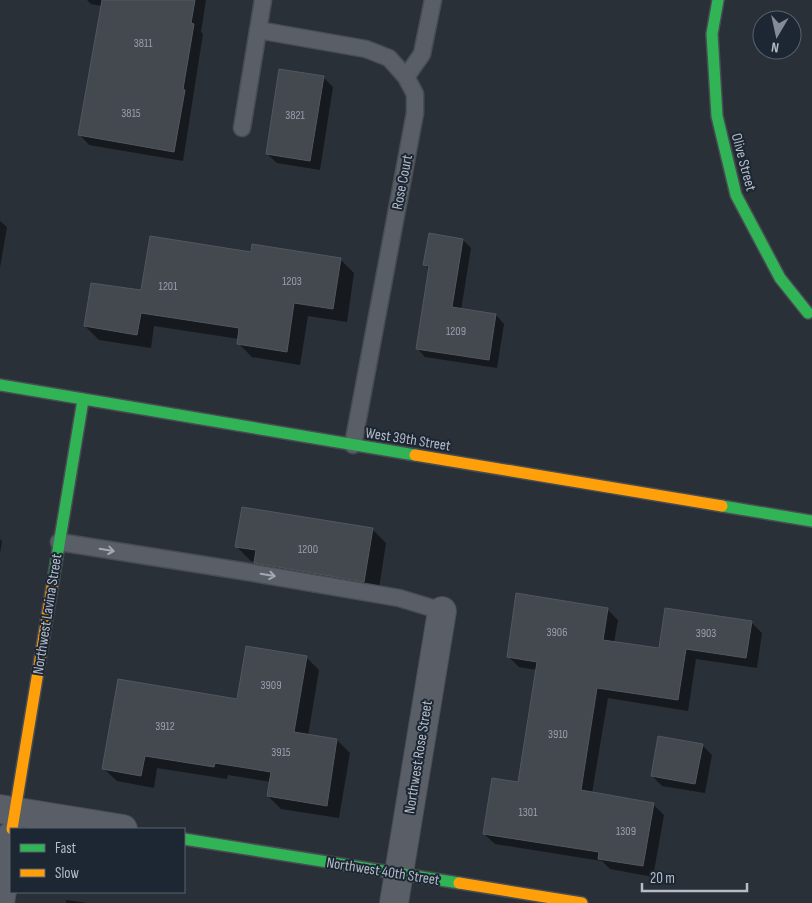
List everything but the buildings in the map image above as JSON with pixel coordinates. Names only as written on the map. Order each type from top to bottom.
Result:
[{"type":"street","name":"Olive Street","points":[[718,0],[712,34],[717,116],[736,195],[780,278],[810,312]]},
{"type":"street","name":"West 39th Street","points":[[0,385],[812,522]]},
{"type":"street","name":"Northwest Lavina Street","points":[[0,903],[10,822],[83,400]]},
{"type":"street","name":"Northwest Rose Street","points":[[394,903],[442,610]]},
{"type":"street","points":[[10,822],[107,828]]},
{"type":"street","name":"Northwest 40th Street","points":[[185,839],[582,903]]},
{"type":"lane","points":[[242,128],[262,0]]},
{"type":"lane","points":[[406,77],[422,54],[433,0]]},
{"type":"lane","name":"Rose Court","points":[[258,30],[366,49],[388,58],[406,77],[415,94],[415,113],[353,445]]},
{"type":"lane","points":[[59,542],[399,598],[442,610]]},
{"type":"traffic: fast","points":[[718,0],[712,34],[717,116],[736,195],[780,278],[808,313]]},
{"type":"traffic: fast","points":[[0,385],[415,455]]},
{"type":"traffic: fast","points":[[53,581],[83,400]]},
{"type":"traffic: fast","points":[[722,506],[812,521]]},
{"type":"traffic: fast","points":[[185,839],[459,883]]},
{"type":"traffic: slow","points":[[415,455],[722,506]]},
{"type":"traffic: slow","points":[[12,828],[53,581]]},
{"type":"traffic: slow","points":[[459,883],[582,903]]}]
